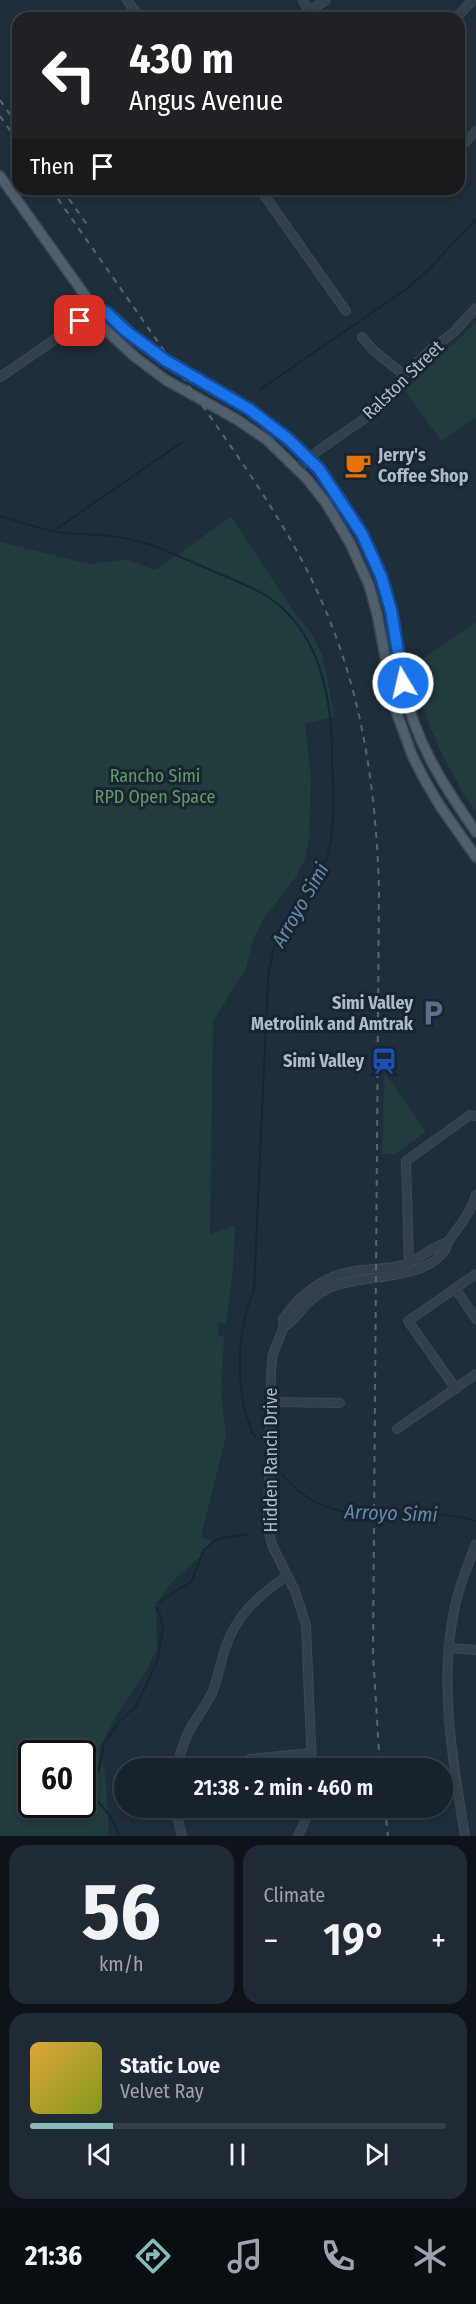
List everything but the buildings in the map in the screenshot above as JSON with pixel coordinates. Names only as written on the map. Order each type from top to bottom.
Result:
[{"type":"main road","points":[[0,176],[12,193]]},
{"type":"main road","points":[[14,195],[94,308],[96,321],[135,357],[166,380],[249,427],[284,455],[315,487],[337,519],[361,565],[376,608],[389,681],[404,735],[423,777],[476,857]]},
{"type":"main road","points":[[94,308],[106,312],[126,331],[165,360],[249,409],[272,426],[309,458],[349,512],[372,554],[391,610],[403,683],[413,720],[440,779],[476,832]]},
{"type":"street","points":[[313,12],[326,0]]},
{"type":"street","points":[[462,12],[473,0]]},
{"type":"street","points":[[465,143],[476,131]]},
{"type":"street","points":[[264,195],[346,311]]},
{"type":"street","points":[[0,377],[73,327],[94,308]]},
{"type":"street","name":"Ralston Street","points":[[298,469],[309,458],[387,401],[404,375],[454,332],[476,308]]},
{"type":"street","points":[[362,337],[373,350],[404,375]]},
{"type":"street","points":[[409,1263],[406,1161],[470,1115],[476,1116]]},
{"type":"street","name":"Hidden Ranch Drive","points":[[284,1326],[291,1323],[310,1300],[327,1289],[344,1282],[391,1276],[414,1270],[439,1256],[446,1250],[447,1243],[463,1224],[475,1204],[476,1195]]},
{"type":"street","name":"Hidden Ranch Drive","points":[[311,1758],[306,1626],[301,1607],[272,1545],[268,1529],[273,1354],[284,1326],[283,1319],[294,1304],[313,1288],[333,1276],[354,1271],[391,1268],[409,1263],[440,1244],[447,1243]]},
{"type":"street","points":[[456,1389],[408,1321],[476,1274]]},
{"type":"street","points":[[455,1288],[476,1319]]},
{"type":"street","points":[[397,1430],[476,1374]]},
{"type":"street","points":[[270,1402],[340,1403]]},
{"type":"street","points":[[465,1836],[449,1707],[448,1648],[458,1594],[476,1544]]},
{"type":"street","points":[[180,1758],[189,1733],[211,1695],[220,1672],[225,1649],[237,1621],[245,1609],[260,1595],[286,1576]]},
{"type":"street","points":[[448,1648],[476,1650]]},
{"type":"street","points":[[262,1758],[311,1754]]},
{"type":"street","points":[[178,1818],[182,1836]]},
{"type":"street","points":[[298,1836],[306,1818]]},
{"type":"green space","points":[[476,321],[476,417],[441,441],[405,390],[421,369],[457,341]]},
{"type":"green space","name":"Rancho Simi RPD Open Space","points":[[231,517],[292,609],[311,633],[321,652],[334,717],[305,724],[311,779],[309,839],[305,859],[296,877],[264,918],[253,940],[246,968],[213,1022],[210,1235],[234,1225],[235,1227],[233,1268],[226,1323],[219,1323],[218,1335],[224,1337],[221,1391],[226,1437],[201,1537],[215,1542],[169,1585],[156,1603],[157,1648],[148,1668],[116,1716],[100,1748],[105,1773],[109,1836],[0,1836],[0,542],[88,564],[128,560],[155,570]]},
{"type":"green space","points":[[476,622],[476,812],[436,742],[422,705],[412,666]]},
{"type":"green space","points":[[384,1076],[387,1076],[426,1132],[395,1154],[382,1154]]},
{"type":"waterway","points":[[259,390],[408,288],[476,219]]},
{"type":"waterway","points":[[55,530],[181,443]]},
{"type":"waterway","name":"Arroyo Simi","points":[[0,516],[58,532],[113,536],[139,541],[260,592],[279,606],[308,640],[324,682],[331,727],[333,816],[331,841],[321,872],[279,933],[268,979],[254,1290],[244,1325],[240,1364],[243,1403],[255,1437]]},
{"type":"waterway","name":"Arroyo Simi","points":[[282,1474],[302,1494],[325,1506],[348,1512],[450,1515],[476,1521]]},
{"type":"waterway","points":[[159,1602],[192,1581],[203,1551],[212,1543],[221,1538],[249,1534]]},
{"type":"waterway","points":[[98,1773],[104,1743],[120,1721],[137,1705],[158,1659],[163,1628],[156,1607]]},
{"type":"waterway","points":[[96,1797],[111,1818],[119,1836]]},
{"type":"railway","points":[[0,100],[12,117]]},
{"type":"railway","points":[[0,116],[12,133]]},
{"type":"railway","points":[[55,195],[240,459],[286,532],[325,609],[338,643],[358,711],[371,781],[379,888],[373,1654],[379,1758]]},
{"type":"railway","points":[[66,195],[88,226]]},
{"type":"railway","points":[[386,1818],[388,1836]]},
{"type":"place","name":"Jerry's Coffee Shop","points":[[358,465]]},
{"type":"place","name":"Simi Valley Metrolink and Amtrak","points":[[433,1013]]},
{"type":"place","name":"Simi Valley","points":[[384,1061]]},
{"type":"route","points":[[80,321],[94,308],[106,312],[148,349],[176,368],[249,409],[309,458],[349,512],[372,554],[391,610],[403,683]]}]
